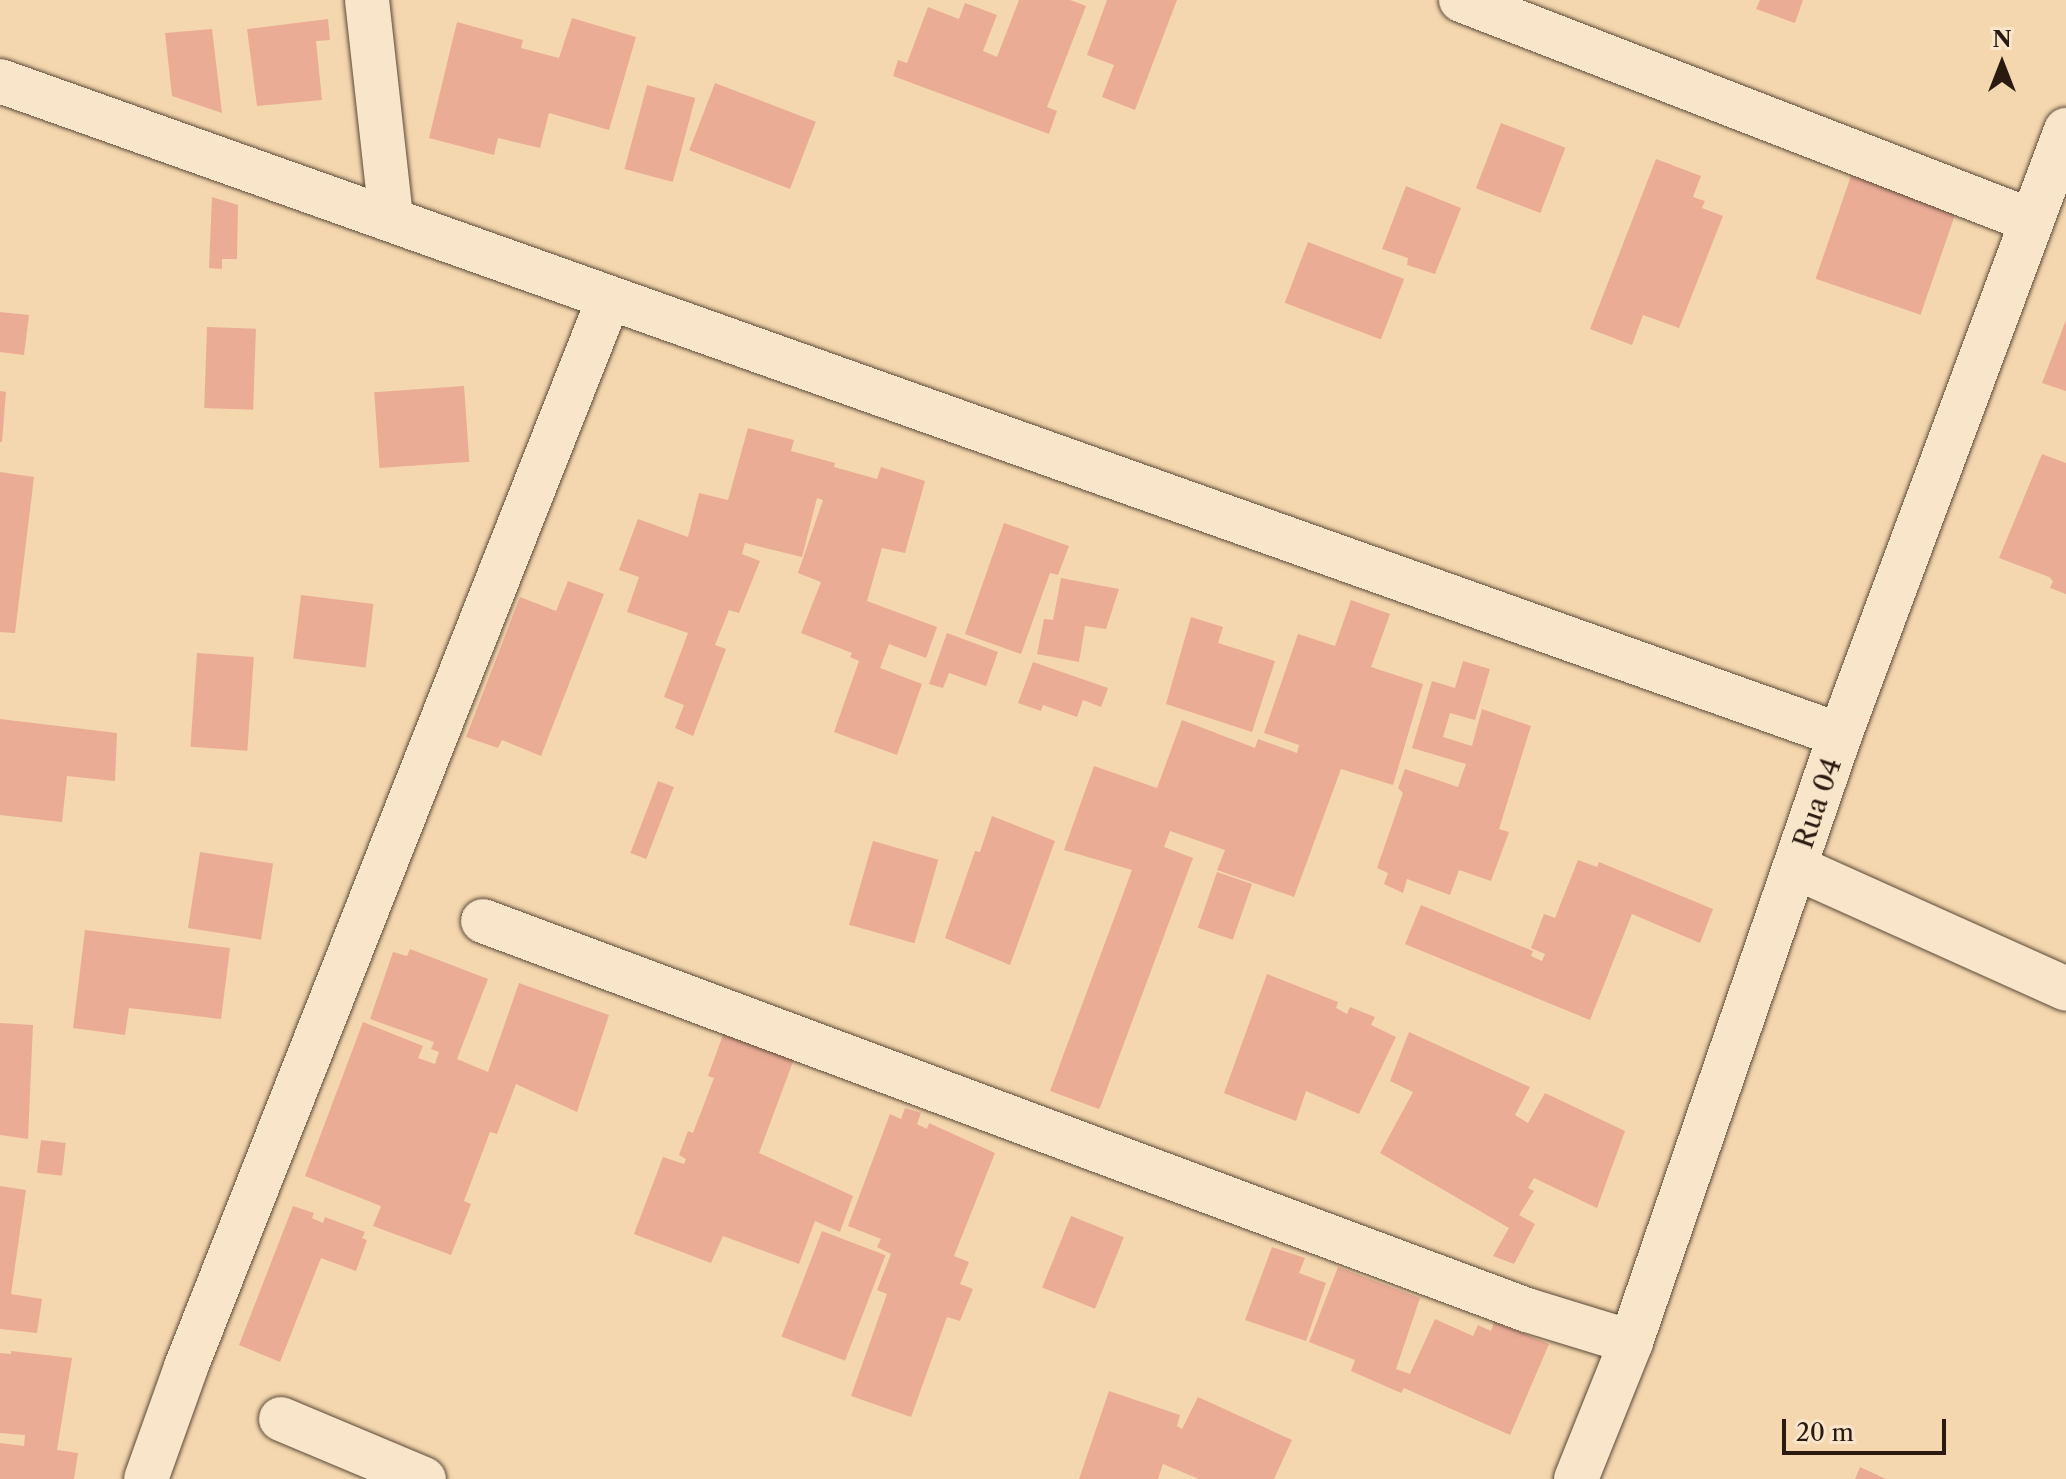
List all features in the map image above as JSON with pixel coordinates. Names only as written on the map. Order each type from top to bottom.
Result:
[{"type":"street","points":[[367,0],[391,219]]},
{"type":"street","points":[[1461,0],[2032,221]]},
{"type":"street","points":[[0,81],[1840,735]]},
{"type":"street","name":"Rua 04","points":[[1576,1479],[1631,1342],[1840,735],[2066,130]]},
{"type":"street","points":[[146,1479],[186,1367],[609,298]]},
{"type":"street","points":[[1795,867],[2066,989]]},
{"type":"street","points":[[483,921],[1527,1310],[1631,1342]]},
{"type":"street","points":[[281,1419],[424,1479]]},
{"type":"building","points":[[1019,0],[1070,0],[1086,6],[1047,107],[1057,111],[1049,134],[893,76],[898,60],[907,63],[928,7],[959,19],[965,3],[997,15],[983,51],[997,57]]},
{"type":"building","points":[[1107,0],[1177,0],[1135,110],[1102,97],[1114,65],[1087,55]]},
{"type":"building","points":[[1760,0],[1803,0],[1795,23],[1756,9]]},
{"type":"building","points":[[572,18],[636,37],[609,130],[549,113],[540,148],[498,138],[494,155],[429,138],[457,22],[523,40],[521,48],[559,58]]},
{"type":"building","points":[[328,19],[330,40],[316,41],[322,100],[257,106],[247,29]]},
{"type":"building","points":[[212,29],[222,113],[172,96],[165,33]]},
{"type":"building","points":[[715,83],[816,122],[790,189],[689,150]]},
{"type":"building","points":[[647,85],[695,98],[673,182],[624,169]]},
{"type":"building","points":[[1501,123],[1565,148],[1540,213],[1476,188]]},
{"type":"building","points":[[1656,159],[1701,176],[1693,197],[1705,201],[1702,208],[1723,216],[1679,328],[1643,315],[1632,345],[1590,329]]},
{"type":"building","points":[[1853,170],[1958,206],[1921,315],[1816,279]]},
{"type":"building","points":[[1406,186],[1461,208],[1435,274],[1407,265],[1408,258],[1382,249]]},
{"type":"building","points":[[212,197],[238,205],[237,259],[222,259],[222,269],[209,268]]},
{"type":"building","points":[[1308,242],[1404,279],[1381,340],[1285,303]]},
{"type":"building","points":[[0,312],[29,315],[24,355],[0,352]]},
{"type":"building","points":[[2066,320],[2066,391],[2042,383]]},
{"type":"building","points":[[207,327],[256,329],[253,410],[204,408]]},
{"type":"building","points":[[464,386],[469,462],[380,468],[374,392]]},
{"type":"building","points":[[0,391],[6,392],[2,442],[0,442]]},
{"type":"building","points":[[748,428],[794,440],[791,451],[835,463],[834,467],[877,479],[881,467],[925,481],[905,553],[882,548],[867,601],[937,627],[926,658],[889,644],[880,668],[922,684],[897,755],[834,732],[859,661],[850,657],[852,653],[801,633],[821,582],[798,573],[823,500],[817,498],[802,557],[745,543],[742,554],[760,561],[739,613],[729,610],[715,645],[726,649],[693,736],[675,728],[684,705],[664,697],[688,633],[627,612],[639,577],[619,570],[638,519],[688,537],[699,493],[728,500]]},
{"type":"building","points":[[2042,454],[2066,463],[2066,594],[2050,588],[2053,581],[2049,577],[1999,558]]},
{"type":"building","points":[[0,472],[34,477],[15,633],[0,632]]},
{"type":"building","points":[[1004,523],[1069,546],[1058,575],[1050,573],[1021,654],[965,634]]},
{"type":"building","points":[[1061,578],[1119,589],[1106,629],[1085,626],[1079,662],[1037,654],[1044,619],[1053,620]]},
{"type":"building","points":[[568,581],[604,594],[541,756],[502,740],[498,748],[466,737],[520,597],[556,611]]},
{"type":"building","points":[[301,595],[373,604],[366,667],[293,659]]},
{"type":"building","points":[[1351,600],[1390,614],[1371,667],[1423,684],[1393,785],[1341,769],[1294,897],[1217,870],[1225,850],[1170,831],[1164,847],[1193,858],[1101,1105],[1099,1109],[1050,1091],[1132,870],[1064,850],[1094,766],[1157,788],[1182,720],[1255,748],[1258,739],[1297,753],[1299,745],[1264,733],[1298,634],[1335,646]]},
{"type":"building","points":[[1191,617],[1223,627],[1218,643],[1275,661],[1252,732],[1166,704]]},
{"type":"building","points":[[947,633],[998,652],[986,686],[949,673],[943,688],[929,684]]},
{"type":"building","points":[[197,653],[254,657],[247,751],[190,747]]},
{"type":"building","points":[[1463,661],[1490,669],[1475,720],[1450,713],[1443,737],[1472,746],[1482,709],[1531,726],[1499,829],[1509,832],[1491,881],[1459,870],[1450,895],[1407,879],[1403,893],[1384,884],[1388,873],[1377,868],[1403,793],[1398,788],[1405,769],[1458,787],[1466,764],[1412,748],[1432,681],[1455,688]]},
{"type":"building","points":[[1033,662],[1108,688],[1101,707],[1083,700],[1077,717],[1043,705],[1041,711],[1018,703]]},
{"type":"building","points":[[0,719],[117,733],[115,781],[67,776],[62,822],[0,815]]},
{"type":"building","points":[[658,781],[674,787],[646,859],[630,853]]},
{"type":"building","points":[[992,816],[1055,841],[1010,965],[945,938],[975,851],[980,852]]},
{"type":"building","points":[[873,841],[938,860],[914,943],[849,925]]},
{"type":"building","points":[[200,852],[273,864],[261,940],[188,928]]},
{"type":"building","points":[[1578,860],[1597,867],[1599,862],[1713,909],[1700,943],[1632,914],[1590,1020],[1405,944],[1421,905],[1533,951],[1531,956],[1542,961],[1545,954],[1531,948],[1544,914],[1555,918]]},
{"type":"building","points":[[1217,872],[1252,884],[1233,940],[1198,928]]},
{"type":"building","points":[[85,930],[230,948],[221,1019],[129,1008],[125,1035],[73,1028]]},
{"type":"building","points":[[410,949],[488,979],[457,1059],[488,1072],[519,983],[609,1015],[577,1112],[516,1084],[497,1134],[490,1132],[464,1201],[471,1204],[451,1255],[373,1226],[381,1206],[305,1176],[363,1022],[423,1046],[418,1058],[435,1064],[439,1052],[431,1049],[434,1042],[370,1019],[393,952],[407,956]]},
{"type":"building","points":[[1267,974],[1338,1002],[1336,1008],[1347,1014],[1350,1007],[1375,1017],[1371,1025],[1396,1037],[1359,1114],[1306,1091],[1296,1121],[1224,1093]]},
{"type":"building","points":[[0,1023],[33,1025],[28,1139],[0,1135]]},
{"type":"building","points":[[724,1032],[794,1059],[759,1153],[853,1196],[840,1232],[815,1221],[799,1264],[723,1236],[711,1263],[634,1234],[663,1157],[684,1164],[686,1159],[679,1155],[688,1131],[693,1133],[714,1078],[708,1076]]},
{"type":"building","points":[[1409,1032],[1530,1087],[1515,1115],[1528,1123],[1545,1093],[1625,1131],[1597,1208],[1534,1178],[1528,1188],[1534,1191],[1519,1215],[1535,1224],[1514,1264],[1493,1256],[1509,1228],[1380,1153],[1413,1092],[1390,1081]]},
{"type":"building","points":[[905,1108],[921,1113],[917,1124],[927,1129],[929,1123],[995,1153],[954,1256],[969,1262],[960,1284],[973,1289],[960,1321],[947,1317],[911,1417],[851,1396],[887,1294],[877,1290],[891,1254],[877,1247],[881,1239],[848,1226],[890,1114],[901,1119]]},
{"type":"building","points":[[41,1140],[66,1143],[62,1176],[37,1173]]},
{"type":"building","points":[[0,1186],[26,1190],[11,1294],[42,1299],[37,1333],[0,1329]]},
{"type":"building","points":[[293,1206],[314,1213],[312,1218],[323,1223],[325,1217],[365,1232],[362,1238],[367,1240],[356,1271],[321,1258],[280,1362],[239,1345]]},
{"type":"building","points":[[1071,1216],[1124,1237],[1095,1309],[1042,1287]]},
{"type":"building","points":[[822,1231],[885,1255],[845,1361],[782,1336]]},
{"type":"building","points":[[1272,1247],[1305,1258],[1299,1273],[1326,1283],[1306,1341],[1245,1320]]},
{"type":"building","points":[[1338,1267],[1420,1298],[1396,1369],[1410,1374],[1435,1319],[1473,1336],[1478,1325],[1491,1331],[1494,1322],[1549,1344],[1510,1435],[1404,1388],[1401,1393],[1351,1371],[1355,1360],[1309,1342]]},
{"type":"building","points":[[11,1351],[72,1358],[57,1450],[78,1453],[74,1479],[0,1479],[0,1443],[24,1446],[25,1435],[0,1433],[0,1353],[11,1354]]},
{"type":"building","points":[[1109,1391],[1180,1415],[1177,1426],[1182,1429],[1198,1397],[1292,1440],[1274,1479],[1199,1479],[1163,1464],[1158,1479],[1079,1479]]},
{"type":"building","points":[[1860,1467],[1886,1479],[1855,1479]]}]
